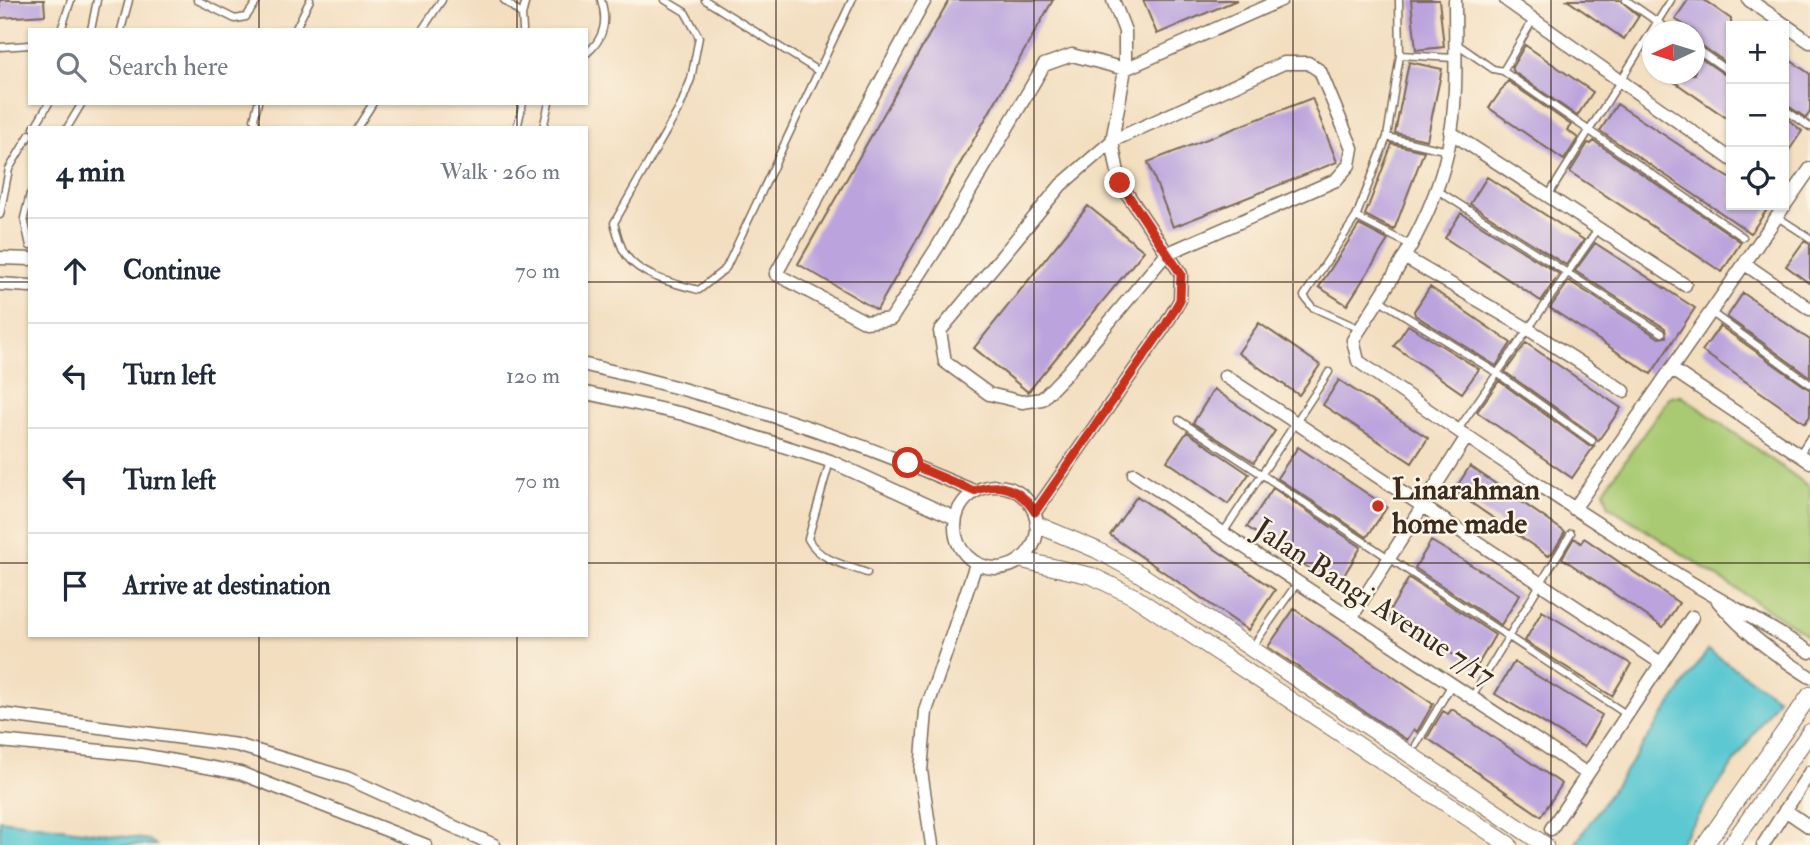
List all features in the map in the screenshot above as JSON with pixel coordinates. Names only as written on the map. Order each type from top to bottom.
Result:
[{"type":"street","points":[[925,0],[776,274],[866,322],[891,319],[939,246],[1044,65],[1072,55],[1125,69],[1281,0]]},
{"type":"street","points":[[1113,0],[1125,31],[1125,69],[1112,141],[1120,183],[1181,274],[1180,300],[1036,518],[1034,544],[1022,560],[999,569],[976,564],[956,539],[956,518],[962,503],[974,491],[988,486],[1016,490],[1027,499],[1036,518],[1140,574],[1545,845]]},
{"type":"street","points":[[1455,0],[1450,132],[1437,190],[1404,257],[1353,340],[1358,361],[1574,509],[1715,598],[1741,609],[1810,652]]},
{"type":"street","points":[[1506,0],[1619,83],[1726,156]]},
{"type":"street","points":[[1749,0],[1810,42]]},
{"type":"street","points":[[1284,63],[1308,63],[1320,71],[1352,148],[1349,165],[1336,180],[1166,254],[1067,373],[1042,398],[1022,402],[989,394],[945,362],[940,331],[1061,185],[1112,141],[1284,63]]},
{"type":"street","points":[[1450,132],[1685,285]]},
{"type":"street","points":[[1574,509],[1779,218],[1810,169]]},
{"type":"street","points":[[1404,257],[1528,329],[1624,391]]},
{"type":"street","points":[[0,258],[28,259]]},
{"type":"street","points":[[1745,264],[1810,309]]},
{"type":"street","points":[[0,284],[28,286]]},
{"type":"street","points":[[588,365],[690,388],[908,463],[974,491]]},
{"type":"street","points":[[1673,370],[1810,462]]},
{"type":"street","points":[[1225,376],[1661,663]]},
{"type":"street","points":[[588,393],[683,414],[830,461],[956,518]]},
{"type":"street","points":[[1351,618],[1422,506],[1461,434]]},
{"type":"street","name":"Jalan Bangi Avenue 7/17","points":[[1134,474],[1586,773]]},
{"type":"street","points":[[1022,560],[1092,576],[1133,596],[1509,845]]},
{"type":"street","points":[[932,845],[921,771],[926,711],[976,564]]},
{"type":"street","points":[[1715,598],[1733,620],[1768,650],[1810,677]]},
{"type":"street","points":[[1551,829],[1692,617]]},
{"type":"street","points":[[1705,845],[1810,695]]},
{"type":"street","points":[[0,714],[237,745],[347,778],[494,845]]},
{"type":"street","points":[[1731,845],[1810,732]]},
{"type":"street","points":[[0,741],[141,755],[240,773],[425,845]]},
{"type":"street","points":[[1763,845],[1810,772]]},
{"type":"street","points":[[1785,810],[1810,827]]},
{"type":"lane","points":[[62,28],[69,15],[69,0]]},
{"type":"lane","points":[[91,28],[97,0]]},
{"type":"lane","points":[[122,28],[129,0]]},
{"type":"lane","points":[[197,0],[235,19],[246,16],[258,0]]},
{"type":"lane","points":[[296,28],[310,0]]},
{"type":"lane","points":[[423,28],[442,0]]},
{"type":"lane","points":[[504,0],[522,15]]},
{"type":"lane","points":[[523,28],[522,15],[526,0]]},
{"type":"lane","points":[[588,52],[598,43],[604,30],[603,0]]},
{"type":"lane","points":[[665,0],[685,12],[699,37],[691,79],[680,107],[614,223],[623,252],[639,266],[669,283],[699,290],[726,268],[852,0]]},
{"type":"lane","points":[[705,0],[750,31],[818,71]]},
{"type":"lane","points":[[1360,329],[1312,307],[1304,296],[1356,217],[1387,137],[1400,55],[1399,0]]},
{"type":"lane","points":[[1626,0],[1656,21]]},
{"type":"lane","points":[[1658,21],[1671,0]]},
{"type":"lane","points":[[1503,71],[1533,20]]},
{"type":"lane","points":[[1454,43],[1493,69],[1503,71],[1743,237]]},
{"type":"lane","points":[[0,47],[28,45]]},
{"type":"lane","points":[[1548,196],[1642,46]]},
{"type":"lane","points":[[1705,54],[1726,69]]},
{"type":"lane","points":[[1400,55],[1454,58]]},
{"type":"lane","points":[[35,126],[47,105]]},
{"type":"lane","points":[[68,126],[78,105]]},
{"type":"lane","points":[[257,126],[254,119],[258,105]]},
{"type":"lane","points":[[358,126],[372,105]]},
{"type":"lane","points":[[517,126],[523,105]]},
{"type":"lane","points":[[543,126],[549,105]]},
{"type":"lane","points":[[1789,112],[1810,127]]},
{"type":"lane","points":[[0,215],[9,169],[28,137]]},
{"type":"lane","points":[[1387,137],[1447,151]]},
{"type":"lane","points":[[1437,190],[1662,333]]},
{"type":"lane","points":[[28,202],[24,218],[28,237]]},
{"type":"lane","points":[[1356,217],[1410,245]]},
{"type":"lane","points":[[1779,218],[1810,238]]},
{"type":"lane","points":[[1461,434],[1497,373],[1598,228]]},
{"type":"lane","points":[[1378,299],[1497,373],[1592,441]]},
{"type":"lane","points":[[1712,313],[1810,384]]},
{"type":"lane","points":[[1223,533],[1329,372]]},
{"type":"lane","points":[[1179,420],[1626,714]]},
{"type":"lane","points":[[1798,455],[1810,438]]},
{"type":"lane","points":[[830,461],[808,539],[814,550],[820,554],[867,573]]},
{"type":"lane","points":[[1472,698],[1571,533]]},
{"type":"lane","points":[[1256,640],[1298,582]]},
{"type":"lane","points":[[1416,745],[1452,684]]},
{"type":"green space","points":[[1670,396],[1682,396],[1810,487],[1810,637],[1609,506],[1604,491]]},
{"type":"water","points":[[1708,650],[1778,698],[1678,845],[1578,845],[1576,843]]},
{"type":"water","points":[[0,820],[149,840],[156,845],[0,845]]},
{"type":"building","points":[[0,0],[44,0],[45,15],[0,18]]},
{"type":"building","points":[[949,0],[1053,0],[877,310],[798,264]]},
{"type":"building","points":[[1143,0],[1237,0],[1157,34]]},
{"type":"building","points":[[1411,0],[1439,0],[1444,47],[1416,50]]},
{"type":"building","points":[[1567,0],[1620,0],[1639,16],[1624,39]]},
{"type":"building","points":[[1688,0],[1704,0],[1731,19],[1726,21],[1726,63],[1705,48],[1705,21],[1675,19]]},
{"type":"building","points":[[1525,45],[1593,92],[1577,116],[1514,72],[1512,67]]},
{"type":"building","points":[[1789,59],[1810,74],[1810,112],[1806,118],[1789,106]]},
{"type":"building","points":[[1705,61],[1726,76],[1726,118],[1677,84],[1705,84]]},
{"type":"building","points":[[1409,62],[1442,69],[1427,140],[1395,133]]},
{"type":"building","points":[[1508,81],[1571,125],[1567,130],[1578,138],[1564,160],[1489,108]]},
{"type":"building","points":[[1312,98],[1337,162],[1173,227],[1148,162]]},
{"type":"building","points":[[1617,104],[1726,176],[1726,210],[1767,210],[1751,233],[1600,131]]},
{"type":"building","points":[[1789,120],[1802,131],[1789,150]]},
{"type":"building","points":[[1594,141],[1741,242],[1722,272],[1570,172],[1588,143]]},
{"type":"building","points":[[1392,144],[1424,151],[1394,230],[1365,215]]},
{"type":"building","points":[[1487,177],[1584,240],[1566,265],[1470,204]]},
{"type":"building","points":[[1088,206],[1144,251],[1028,392],[974,348]]},
{"type":"building","points":[[1461,213],[1559,274],[1541,301],[1445,238]]},
{"type":"building","points":[[1359,225],[1388,240],[1347,305],[1319,287]]},
{"type":"building","points":[[1804,241],[1810,244],[1810,284],[1786,266]]},
{"type":"building","points":[[1595,243],[1695,308],[1651,374],[1550,308],[1569,281],[1659,338],[1666,337],[1665,328],[1575,271]]},
{"type":"building","points":[[1430,287],[1511,343],[1496,366],[1415,315],[1414,311]]},
{"type":"building","points":[[1743,293],[1810,340],[1810,377],[1727,317]]},
{"type":"building","points":[[1259,323],[1320,365],[1299,395],[1238,353]]},
{"type":"building","points":[[1408,325],[1479,369],[1462,393],[1394,346]]},
{"type":"building","points":[[1720,326],[1810,390],[1810,416],[1805,423],[1702,351]]},
{"type":"building","points":[[1526,343],[1621,408],[1598,441],[1595,436],[1505,372]]},
{"type":"building","points":[[1339,380],[1428,438],[1412,463],[1323,405]]},
{"type":"building","points":[[1499,381],[1589,446],[1594,446],[1572,478],[1477,412]]},
{"type":"building","points":[[1214,389],[1275,431],[1254,462],[1193,423]]},
{"type":"building","points":[[1187,432],[1249,474],[1228,504],[1167,461]]},
{"type":"building","points":[[1298,447],[1387,507],[1367,537],[1277,478]]},
{"type":"building","points":[[1470,466],[1565,532],[1553,552],[1548,556],[1454,491]]},
{"type":"building","points":[[1273,488],[1361,547],[1337,587],[1247,527]]},
{"type":"building","points":[[1137,496],[1275,590],[1248,630],[1110,535]]},
{"type":"building","points":[[1574,538],[1581,543],[1584,538],[1679,603],[1663,627],[1562,558]]},
{"type":"building","points":[[1431,541],[1520,594],[1501,625],[1415,568]]},
{"type":"building","points":[[1409,578],[1495,635],[1476,668],[1387,615]]},
{"type":"building","points":[[1294,609],[1433,704],[1417,732],[1414,729],[1407,740],[1268,647]]},
{"type":"building","points":[[1542,611],[1631,664],[1612,696],[1525,641]]},
{"type":"building","points":[[1514,662],[1602,715],[1584,747],[1495,694]]},
{"type":"building","points":[[1452,709],[1562,784],[1541,816],[1427,738],[1443,711],[1448,714]]},
{"type":"place","name":"Linarahman home made","points":[[1378,506]]},
{"type":"route","points":[[908,463],[974,491],[988,486],[1016,490],[1027,499],[1035,512],[1165,326],[1180,300],[1181,274],[1120,183]]}]
